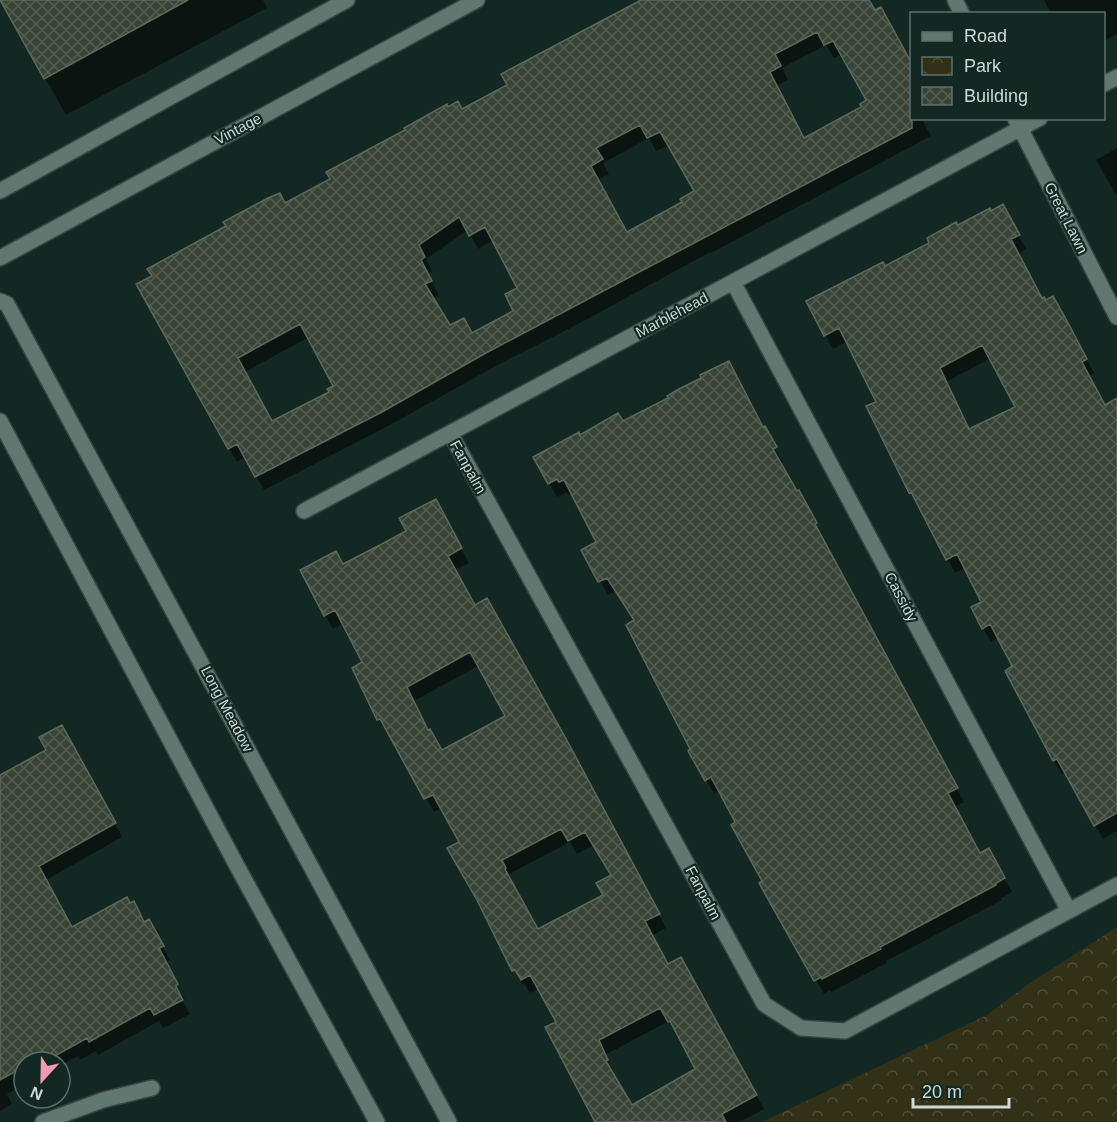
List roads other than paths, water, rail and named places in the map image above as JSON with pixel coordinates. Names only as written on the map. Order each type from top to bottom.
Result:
[{"type":"street","points":[[0,191],[347,0]]},
{"type":"street","name":"Vintage","points":[[0,258],[477,0]]},
{"type":"street","name":"Marblehead","points":[[304,511],[733,282],[1018,124],[1033,120]]},
{"type":"street","name":"Great Lawn","points":[[1018,124],[1117,317]]},
{"type":"street","name":"Cassidy","points":[[733,282],[1069,911]]},
{"type":"street","name":"Long Meadow","points":[[0,301],[7,304],[449,1122]]},
{"type":"street","points":[[0,421],[242,876],[377,1122]]},
{"type":"street","name":"Fanpalm","points":[[450,433],[764,1004],[801,1028],[845,1031],[1117,885]]},
{"type":"street","points":[[43,1122],[103,1100],[152,1088]]}]
